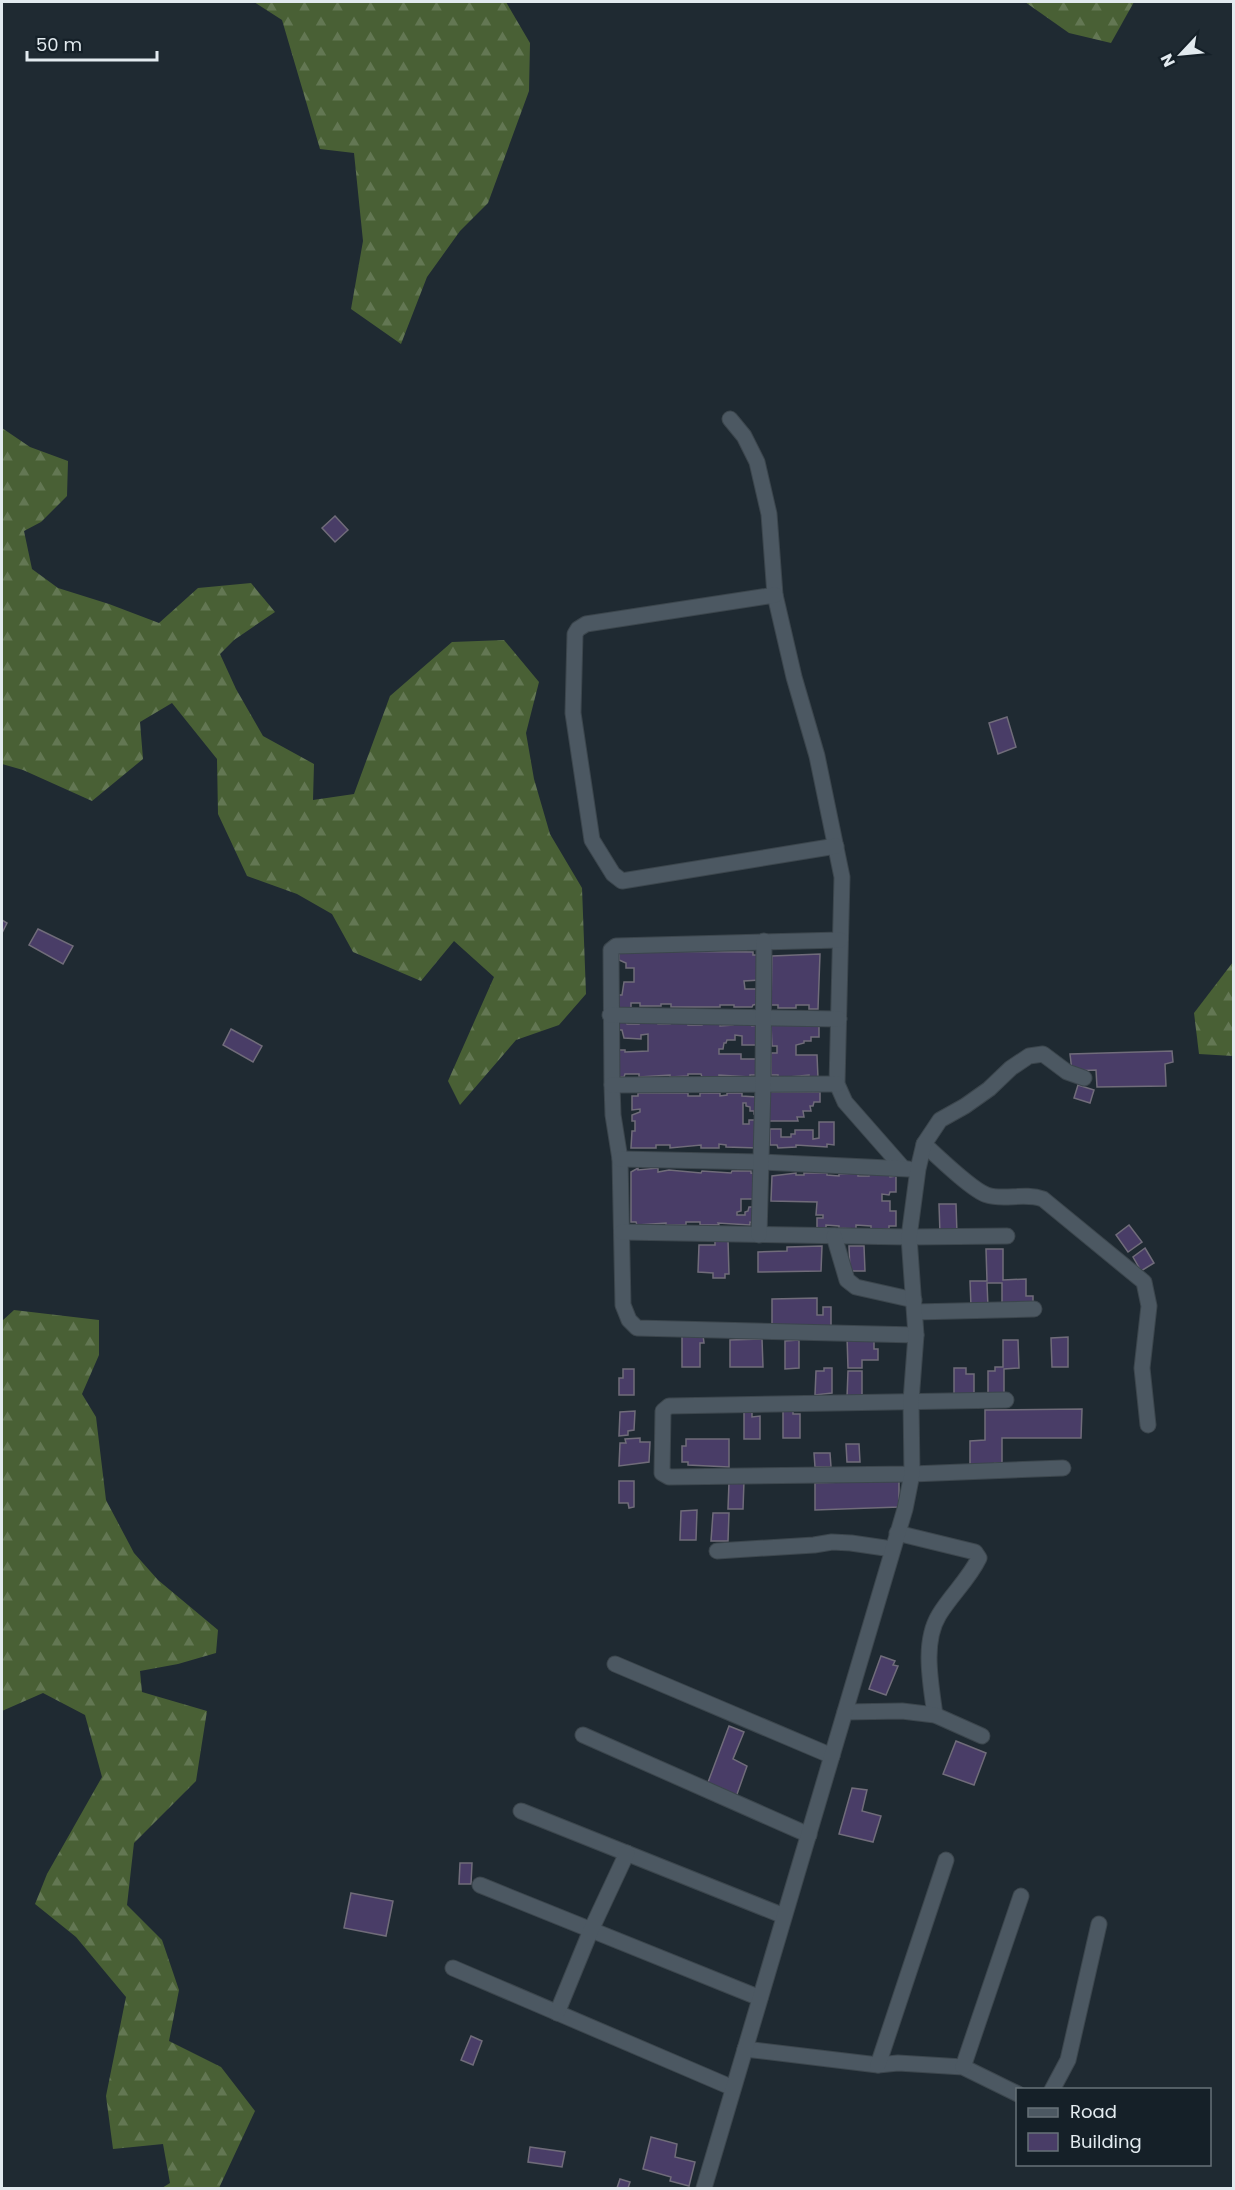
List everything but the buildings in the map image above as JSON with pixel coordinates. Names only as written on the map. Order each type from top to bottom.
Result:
[{"type":"street","points":[[730,418],[744,436],[757,462],[769,514],[775,596],[794,677],[817,756],[842,877],[837,1084],[845,1102],[910,1169]]},
{"type":"street","points":[[775,596],[586,624],[578,629],[575,634],[573,713],[592,840],[613,874],[622,881],[836,846]]},
{"type":"street","points":[[840,940],[764,940],[616,946],[611,950],[613,1115],[620,1159],[623,1305],[629,1320],[638,1328],[916,1335]]},
{"type":"street","points":[[759,1234],[764,940]]},
{"type":"street","points":[[610,1015],[838,1018]]},
{"type":"street","points":[[704,2188],[905,1509],[912,1474],[912,1401],[916,1335],[909,1237],[910,1169],[940,1120],[989,1089],[1011,1068],[1029,1056],[1043,1054],[1067,1072],[1084,1078]]},
{"type":"street","points":[[612,1085],[837,1084]]},
{"type":"street","points":[[924,1144],[986,1195],[1008,1197],[1031,1195],[1043,1199],[1144,1282],[1149,1306],[1142,1368],[1148,1425]]},
{"type":"street","points":[[620,1159],[761,1162],[910,1169]]},
{"type":"street","points":[[622,1232],[909,1237],[1006,1236]]},
{"type":"street","points":[[834,1236],[847,1280],[856,1287],[915,1306],[1034,1309]]},
{"type":"street","points":[[1006,1400],[669,1406],[663,1411],[662,1473],[669,1477],[912,1474],[1063,1468]]},
{"type":"street","points":[[897,1533],[975,1552],[979,1558],[974,1570],[938,1617],[929,1643],[935,1715]]},
{"type":"street","points":[[717,1551],[832,1542],[892,1549]]},
{"type":"street","points":[[615,1664],[832,1756]]},
{"type":"street","points":[[845,1712],[902,1711],[935,1715],[982,1736]]},
{"type":"street","points":[[583,1735],[809,1835]]},
{"type":"street","points":[[521,1811],[784,1916]]},
{"type":"street","points":[[557,2013],[591,1930],[627,1853]]},
{"type":"street","points":[[878,2065],[946,1860]]},
{"type":"street","points":[[480,1885],[760,1998]]},
{"type":"street","points":[[963,2067],[1021,1896]]},
{"type":"street","points":[[1053,2088],[1068,2060],[1099,1924]]},
{"type":"street","points":[[453,1968],[733,2088]]},
{"type":"street","points":[[745,2049],[878,2065],[898,2063],[963,2067],[1016,2094]]},
{"type":"green space","points":[[254,2],[506,2],[530,43],[529,91],[488,203],[460,231],[427,277],[401,344],[351,309],[363,241],[354,153],[320,149],[282,20]]},
{"type":"green space","points":[[1025,2],[1134,2],[1111,43],[1069,33]]},
{"type":"green space","points":[[2,428],[30,447],[68,461],[67,496],[41,522],[24,531],[32,569],[58,588],[159,623],[198,588],[251,583],[275,612],[234,640],[220,654],[236,689],[263,736],[314,764],[313,800],[354,794],[390,696],[452,642],[504,640],[539,682],[526,733],[534,779],[550,834],[582,888],[586,994],[559,1025],[516,1040],[460,1105],[448,1081],[494,977],[454,941],[421,981],[353,952],[332,914],[297,894],[247,876],[218,814],[217,759],[172,703],[140,722],[143,759],[92,801],[23,770],[2,764]]},
{"type":"green space","points":[[1233,962],[1233,1056],[1199,1054],[1194,1013]]},
{"type":"green space","points":[[14,1310],[99,1320],[99,1355],[82,1394],[96,1417],[106,1500],[134,1553],[158,1580],[218,1630],[216,1653],[178,1664],[140,1671],[142,1692],[207,1711],[196,1781],[134,1843],[127,1905],[162,1940],[179,1990],[169,2041],[221,2067],[255,2111],[219,2188],[162,2188],[170,2183],[163,2144],[113,2149],[106,2096],[126,1997],[76,1937],[35,1904],[47,1874],[102,1777],[85,1715],[43,1693],[2,1711],[2,1321]]}]
